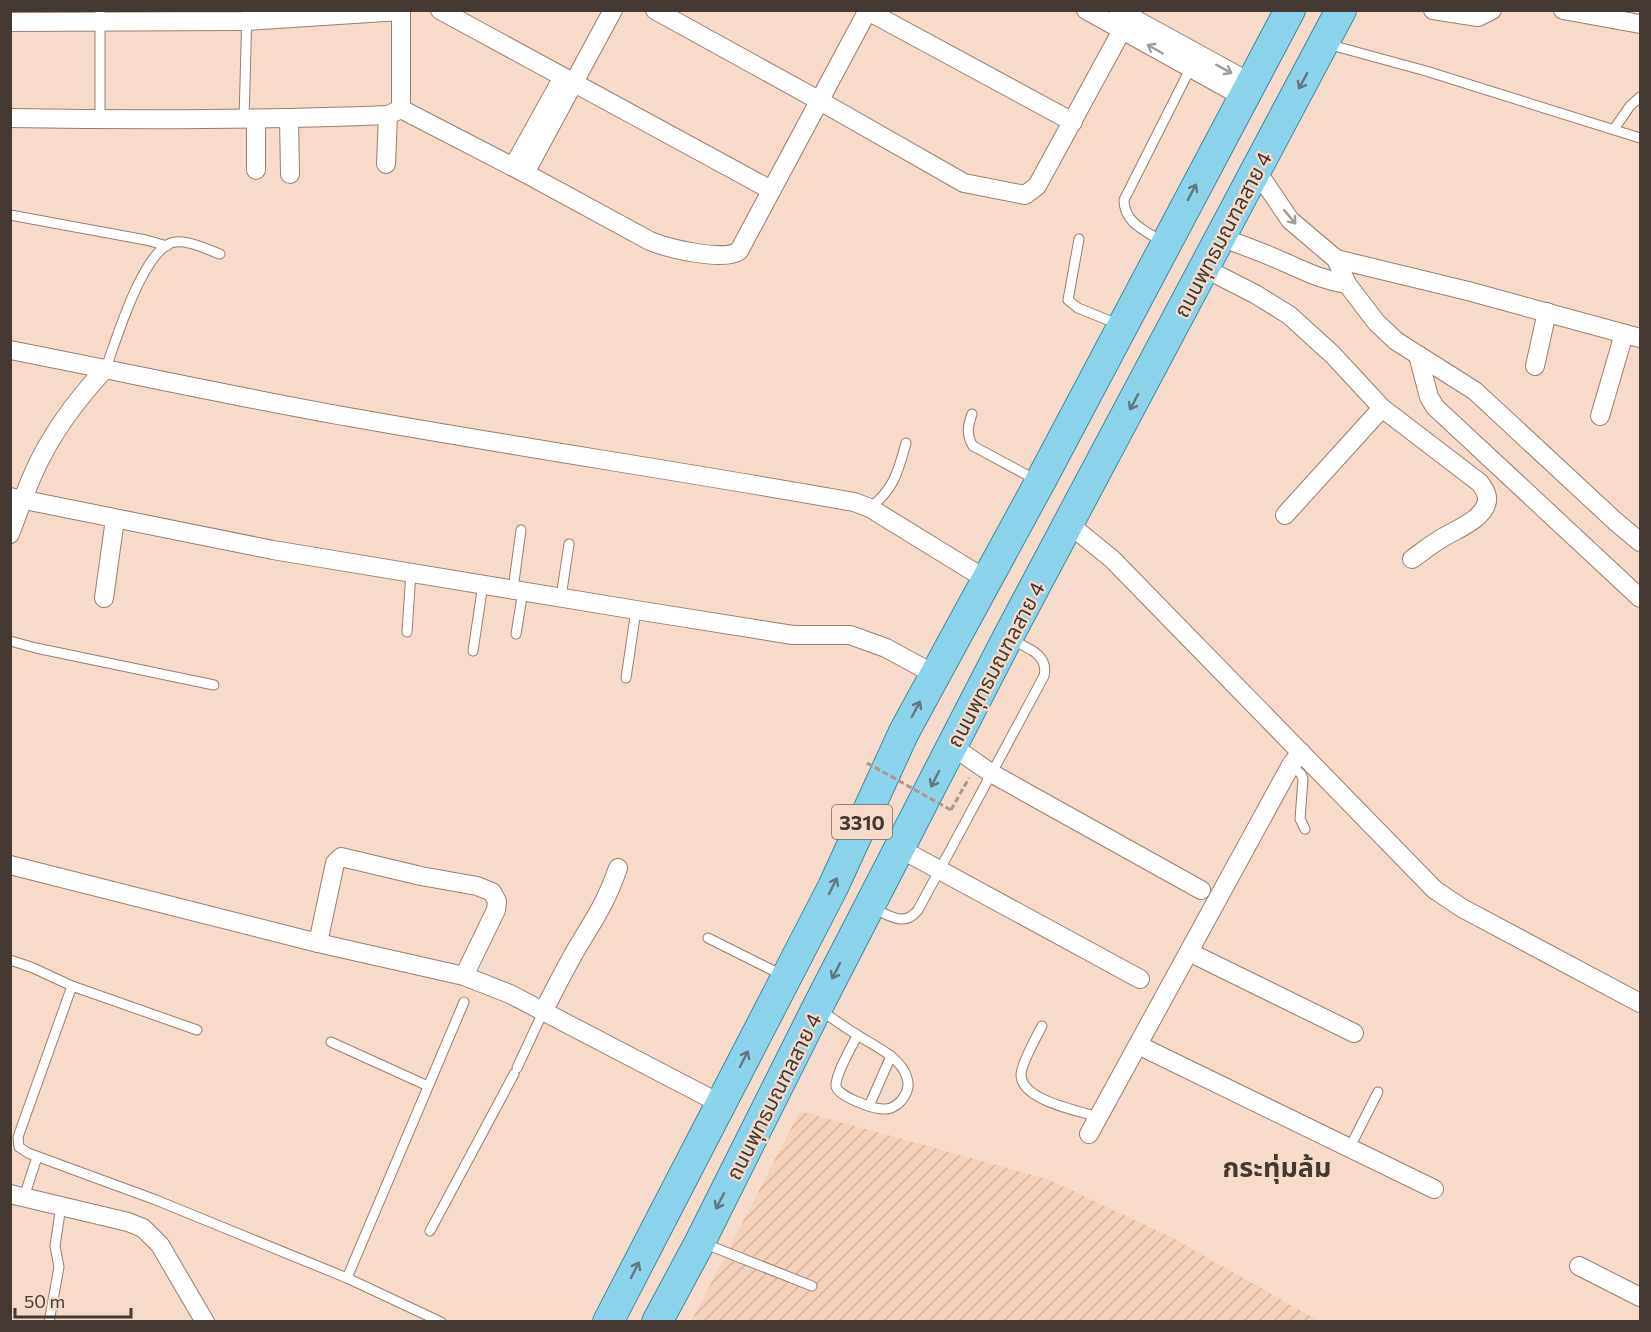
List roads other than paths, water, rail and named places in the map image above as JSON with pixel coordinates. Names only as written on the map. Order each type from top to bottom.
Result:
[{"type":"main road","name":"ถนนพุทธมณฑลสาย 4","points":[[608,1322],[833,887],[904,732],[1040,482],[1290,10]]},
{"type":"main road","name":"ถนนพุทธมณฑลสาย 4","points":[[657,1322],[1008,638],[1341,10]]},
{"type":"main road","points":[[1127,316],[1156,298],[1197,280]]},
{"type":"street","points":[[440,10],[771,190]]},
{"type":"street","points":[[568,80],[598,10]]},
{"type":"street","points":[[519,170],[568,80],[613,10]]},
{"type":"street","points":[[655,10],[964,183],[1025,195],[1032,191],[1073,122],[1126,17]]},
{"type":"street","points":[[1086,10],[1126,17],[1247,90]]},
{"type":"street","points":[[1433,10],[1478,16],[1491,10]]},
{"type":"street","points":[[1563,10],[1641,24]]},
{"type":"street","points":[[10,22],[100,16],[247,16],[401,11],[394,112],[386,164]]},
{"type":"street","points":[[10,118],[250,119],[394,112],[519,170],[650,241],[663,246],[728,256],[738,251],[867,11],[1073,122]]},
{"type":"street","points":[[1126,17],[1190,69],[1247,90]]},
{"type":"street","points":[[289,118],[290,174]]},
{"type":"street","points":[[250,119],[256,170]]},
{"type":"street","points":[[1256,170],[1290,220],[1336,260],[1347,284],[1376,322],[1396,341],[1475,391],[1641,542]]},
{"type":"street","points":[[1220,237],[1277,259],[1311,276],[1329,282],[1347,284]]},
{"type":"street","points":[[1336,260],[1547,312],[1632,336],[1600,416]]},
{"type":"street","points":[[1197,280],[1255,294],[1288,315],[1333,355],[1382,408],[1480,483],[1486,493],[1487,502],[1483,510],[1475,518],[1412,559]]},
{"type":"street","points":[[1535,366],[1547,312]]},
{"type":"street","points":[[10,350],[346,416],[854,502],[870,508],[987,580]]},
{"type":"street","points":[[1418,355],[1428,397],[1435,407],[1641,598]]},
{"type":"street","points":[[10,534],[17,498],[84,392],[106,368]]},
{"type":"street","points":[[1285,515],[1382,408]]},
{"type":"street","points":[[17,498],[273,550],[636,610],[793,635],[850,635],[886,648],[921,667],[934,677]]},
{"type":"street","points":[[104,598],[115,519]]},
{"type":"street","points":[[1069,524],[1112,560],[1296,758],[1435,890],[1448,900],[1641,1002]]},
{"type":"street","points":[[952,746],[984,768],[1201,890]]},
{"type":"street","points":[[1089,1134],[1296,758]]},
{"type":"street","points":[[899,848],[1140,979]]},
{"type":"street","points":[[318,943],[335,863],[341,857],[421,876],[477,886],[492,892],[497,901],[496,910],[464,976]]},
{"type":"street","points":[[10,865],[318,943],[464,976],[510,994],[721,1104]]},
{"type":"street","points":[[543,1012],[583,938],[600,912],[618,868]]},
{"type":"street","points":[[1189,952],[1354,1033]]},
{"type":"street","points":[[1138,1045],[1434,1189]]},
{"type":"street","points":[[17,1195],[128,1222],[143,1228],[160,1245],[205,1322]]},
{"type":"street","points":[[1579,1266],[1641,1297]]},
{"type":"lane","points":[[100,16],[100,120]]},
{"type":"lane","points":[[247,16],[250,119]]},
{"type":"lane","points":[[1323,43],[1426,71],[1641,138]]},
{"type":"lane","points":[[1165,243],[1135,225],[1124,209],[1124,200],[1190,69]]},
{"type":"lane","points":[[1614,129],[1630,106],[1641,97]]},
{"type":"lane","points":[[10,215],[146,240],[167,246]]},
{"type":"lane","points":[[1079,239],[1068,300],[1078,308],[1127,316]]},
{"type":"lane","points":[[106,368],[128,305],[154,258],[167,246],[180,242],[220,254]]},
{"type":"lane","points":[[972,414],[968,426],[969,439],[973,446],[1040,482]]},
{"type":"lane","points":[[870,508],[883,498],[896,478],[906,443]]},
{"type":"lane","points":[[516,634],[521,530]]},
{"type":"lane","points":[[561,597],[569,544]]},
{"type":"lane","points":[[407,632],[411,572]]},
{"type":"lane","points":[[473,651],[483,584]]},
{"type":"lane","points":[[626,678],[636,610]]},
{"type":"lane","points":[[869,908],[903,921],[912,918],[940,869],[984,768],[1044,676],[1046,668],[1043,660],[1035,652],[1008,638]]},
{"type":"lane","points":[[10,641],[214,685]]},
{"type":"lane","points":[[1296,758],[1303,779],[1300,819],[1305,830]]},
{"type":"lane","points":[[708,938],[786,978]]},
{"type":"lane","points":[[10,960],[72,986],[197,1030]]},
{"type":"lane","points":[[72,986],[17,1142],[22,1150],[156,1200],[347,1278],[441,1322]]},
{"type":"lane","points":[[347,1278],[464,1002]]},
{"type":"lane","points":[[817,1008],[891,1056],[907,1077],[908,1089],[899,1103],[891,1108],[883,1110],[869,1106],[843,1096],[837,1091],[835,1085],[857,1035]]},
{"type":"lane","points":[[430,1231],[515,1071],[543,1012]]},
{"type":"lane","points":[[1042,1026],[1021,1072],[1022,1082],[1038,1097],[1099,1117]]},
{"type":"lane","points":[[331,1042],[428,1086]]},
{"type":"lane","points":[[869,1106],[891,1056]]},
{"type":"lane","points":[[1350,1148],[1378,1092]]},
{"type":"lane","points":[[17,1195],[37,1156]]},
{"type":"lane","points":[[49,1322],[59,1267],[55,1246],[61,1206]]},
{"type":"lane","points":[[700,1242],[812,1286]]},
{"type":"district","name":"กระทุ่มล้ม","points":[[1277,1166]]}]
